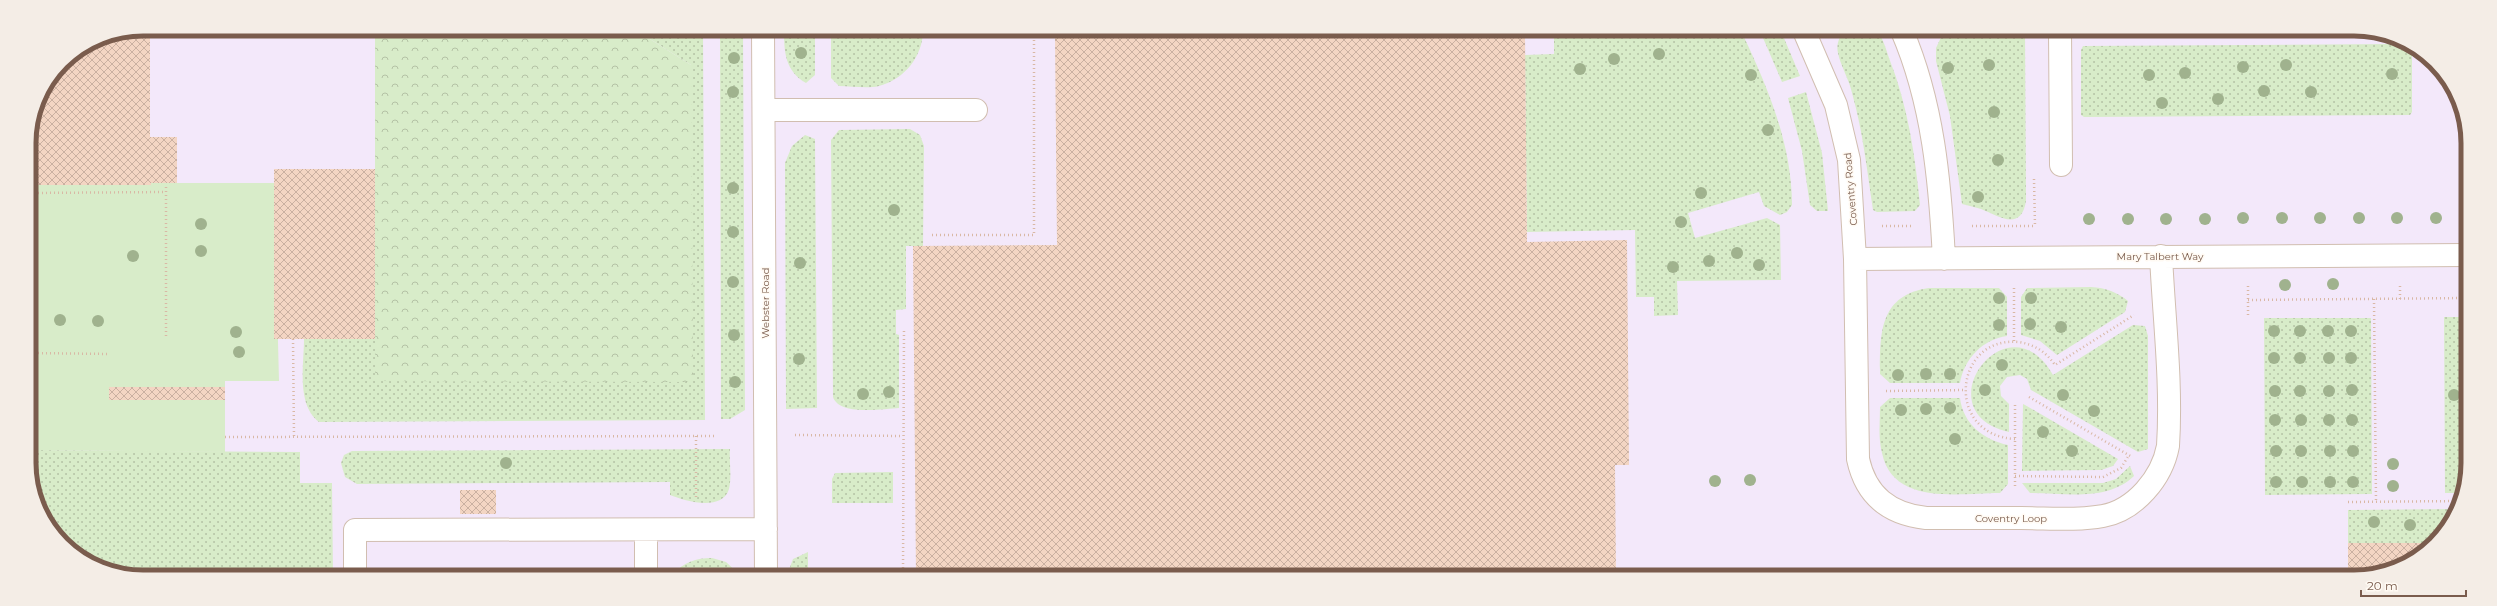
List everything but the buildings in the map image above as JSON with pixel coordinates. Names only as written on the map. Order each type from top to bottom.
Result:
[{"type":"street","name":"Webster Road","points":[[763,36],[766,570]]},
{"type":"street","name":"Coventry Road","points":[[1806,36],[1836,105],[1850,160],[1855,259]]},
{"type":"street","points":[[1904,36],[1921,88],[1934,139],[1944,258]]},
{"type":"street","points":[[2060,36],[2061,165]]},
{"type":"street","points":[[764,110],[976,110]]},
{"type":"street","name":"Mary Talbert Way","points":[[1855,259],[2461,255]]},
{"type":"street","name":"Coventry Loop","points":[[1855,259],[1855,391],[1857,448],[1860,471],[1865,482],[1879,500],[1889,507],[1910,516],[2078,518],[2104,516],[2130,503],[2141,494],[2159,472],[2165,459],[2169,434],[2169,353],[2164,311],[2162,256]]},
{"type":"street","points":[[355,570],[355,530],[766,529]]},
{"type":"street","points":[[646,530],[646,570]]},
{"type":"path","points":[[932,235],[1034,235],[1034,36]]},
{"type":"path","points":[[166,186],[166,336]]},
{"type":"path","points":[[36,194],[166,192]]},
{"type":"path","points":[[2248,300],[2461,298]]},
{"type":"path","points":[[2374,299],[2376,502]]},
{"type":"path","points":[[2015,440],[1999,437],[1978,423],[1968,409],[1965,390],[1967,376],[1975,360],[1995,345],[2012,342],[2029,344],[2044,352],[2055,364],[2137,312],[2164,311]]},
{"type":"path","points":[[903,570],[904,328]]},
{"type":"path","points":[[293,339],[294,436]]},
{"type":"path","points":[[36,353],[109,354]]},
{"type":"path","points":[[1855,391],[1965,390]]},
{"type":"path","points":[[2029,397],[2159,472]]},
{"type":"path","points":[[2015,406],[2015,430]]},
{"type":"path","points":[[766,435],[903,436]]},
{"type":"path","points":[[225,436],[714,436]]},
{"type":"path","points":[[696,436],[696,501]]},
{"type":"path","points":[[2015,476],[2103,477],[2121,468],[2129,455]]},
{"type":"path","points":[[2348,502],[2454,501]]},
{"type":"shaded area","points":[[143,36],[2361,36],[2375,38],[2408,50],[2430,67],[2447,89],[2459,122],[2461,136],[2461,470],[2459,484],[2447,517],[2425,543],[2408,556],[2395,562],[2361,570],[143,570],[122,568],[89,556],[67,539],[50,517],[44,504],[37,477],[36,136],[44,102],[55,82],[89,50],[122,38]]},
{"type":"green space","points":[[150,36],[150,137],[177,137],[177,183],[274,183],[279,381],[225,381],[225,452],[36,450],[37,129],[44,102],[50,89],[67,67],[89,50],[122,38]]},
{"type":"green space","points":[[375,36],[645,36],[691,65],[693,382],[375,381]]},
{"type":"green space","points":[[645,36],[703,36],[705,420],[319,422],[312,415],[304,395],[304,339],[375,339],[375,381],[691,65]]},
{"type":"green space","points":[[720,36],[743,36],[745,410],[730,419],[721,419]]},
{"type":"green space","points":[[784,36],[815,36],[815,75],[806,83],[794,73],[790,67],[784,46]]},
{"type":"green space","points":[[831,36],[922,36],[920,49],[911,65],[897,78],[888,83],[874,87],[839,86],[831,78]]},
{"type":"green space","points":[[1554,36],[1743,36],[1769,94],[1783,137],[1791,182],[1792,205],[1787,212],[1780,215],[1764,206],[1759,192],[1688,213],[1695,238],[1767,218],[1780,225],[1781,280],[1677,281],[1678,315],[1654,316],[1654,297],[1636,297],[1635,230],[1527,232],[1525,55],[1554,54]]},
{"type":"green space","points":[[1762,36],[1783,36],[1800,76],[1782,82]]},
{"type":"green space","points":[[1840,36],[1881,37],[1896,76],[1910,131],[1920,205],[1915,211],[1877,212],[1873,210],[1859,122],[1851,88],[1839,58],[1837,50],[1838,41]]},
{"type":"green space","points":[[1942,36],[2025,36],[2026,201],[2023,211],[2019,217],[2014,219],[2001,218],[1981,209],[1962,204],[1950,116],[1936,61],[1936,48]]},
{"type":"green space","points":[[2394,44],[2412,53],[2412,112],[2410,115],[2084,117],[2081,115],[2081,50],[2083,46]]},
{"type":"green space","points":[[1806,92],[1822,153],[1828,211],[1817,211],[1810,205],[1802,151],[1788,98]]},
{"type":"green space","points":[[910,129],[920,135],[924,146],[923,246],[906,246],[906,309],[896,310],[896,334],[899,335],[899,408],[873,410],[852,409],[837,403],[833,397],[831,140],[839,130]]},
{"type":"green space","points":[[805,135],[815,139],[817,408],[786,409],[785,163],[792,146]]},
{"type":"green space","points":[[2091,287],[2111,291],[2124,298],[2128,301],[2125,312],[2057,355],[2040,341],[2021,335],[2021,297],[2027,288]]},
{"type":"green space","points":[[1929,288],[1999,288],[2007,297],[2007,336],[1990,341],[1970,358],[1962,374],[1960,383],[1890,383],[1880,374],[1882,331],[1886,319],[1892,308],[1900,299],[1913,292]]},
{"type":"green space","points":[[2444,317],[2461,317],[2461,470],[2456,493],[2445,493]]},
{"type":"green space","points":[[2264,318],[2371,318],[2372,494],[2265,495]]},
{"type":"green space","points":[[2133,325],[2145,326],[2148,336],[2148,449],[2138,452],[2031,390],[2027,379],[2020,375],[2007,377],[2000,386],[2001,396],[2009,404],[2009,432],[1984,421],[1972,403],[1972,384],[1981,366],[1996,353],[2015,347],[2035,354],[2053,375]]},
{"type":"green space","points":[[1890,398],[1960,398],[1965,416],[1976,429],[1983,435],[1999,443],[2008,445],[2008,484],[2000,493],[1948,494],[1930,493],[1913,489],[1899,482],[1889,470],[1882,453],[1880,442],[1880,407]]},
{"type":"green space","points":[[2023,404],[2118,459],[2113,466],[2101,470],[2022,471]]},
{"type":"green space","points":[[730,449],[729,489],[725,496],[711,503],[693,502],[670,495],[670,482],[357,484],[345,477],[341,463],[344,455],[352,451]]},
{"type":"green space","points":[[38,450],[300,452],[300,483],[332,483],[333,570],[143,570],[122,568],[102,562],[89,556],[67,539],[50,517],[38,484],[36,460]]},
{"type":"green space","points":[[2130,466],[2134,476],[2111,490],[2098,493],[2030,493],[2022,483],[2103,483],[2116,479]]},
{"type":"green space","points":[[893,472],[893,503],[832,503],[832,479],[835,473]]},
{"type":"green space","points":[[2451,509],[2439,528],[2425,543],[2348,543],[2348,510]]},
{"type":"green space","points":[[808,552],[808,570],[789,570],[793,559]]},
{"type":"green space","points":[[712,558],[726,562],[735,570],[678,570],[690,562]]}]
